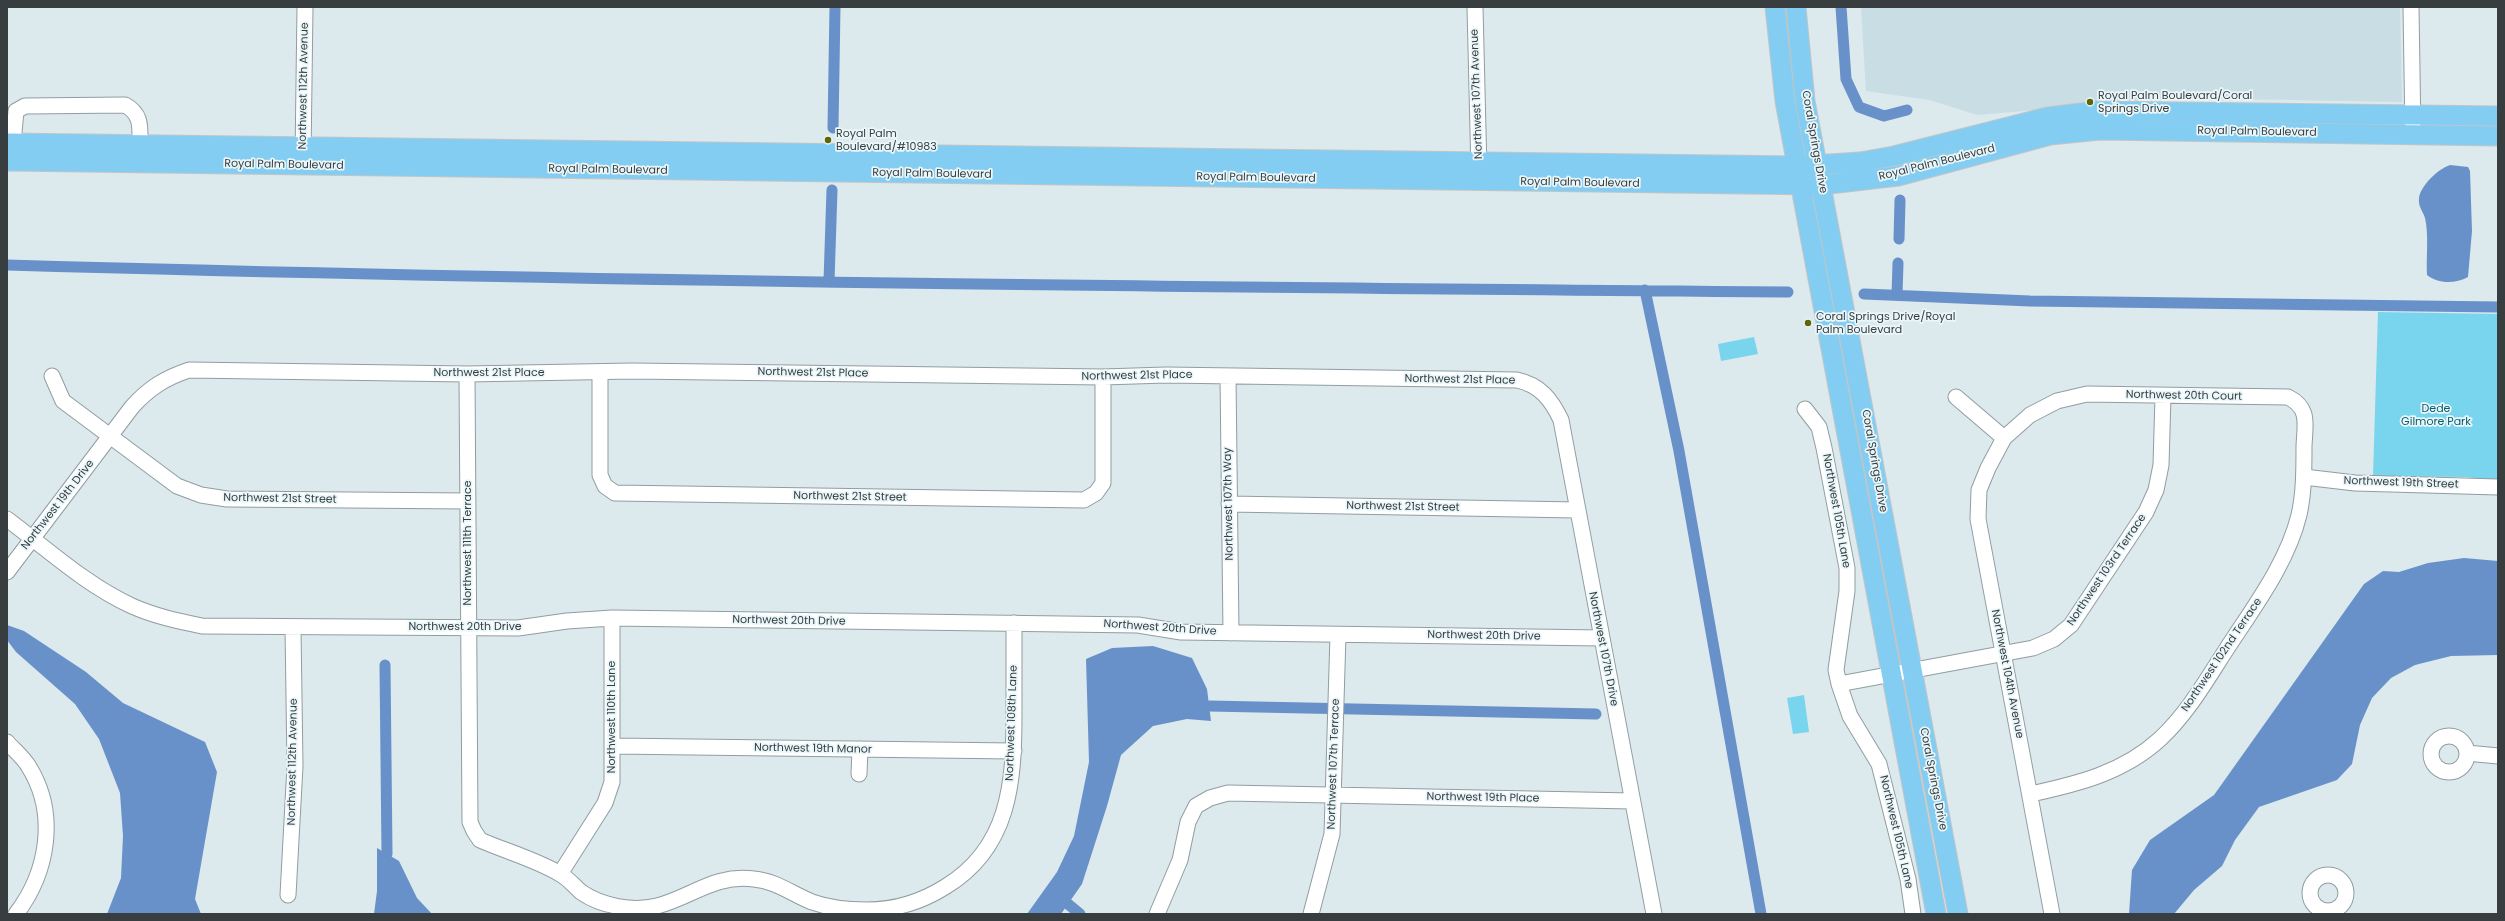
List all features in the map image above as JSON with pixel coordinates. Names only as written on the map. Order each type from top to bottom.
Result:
[{"type":"main road","name":"Coral Springs Drive","points":[[1775,7],[1785,101],[1936,914]]},
{"type":"main road","name":"Coral Springs Drive","points":[[1796,7],[1805,101],[1958,914]]},
{"type":"main road","name":"Royal Palm Boulevard","points":[[10,143],[1797,166],[1860,162],[1894,156],[2041,118],[2098,111],[2498,116]]},
{"type":"main road","name":"Royal Palm Boulevard","points":[[7,161],[1821,185],[1898,176],[2050,135],[2100,130],[2498,136]]},
{"type":"street","name":"Northwest 112th Avenue","points":[[303,166],[305,7]]},
{"type":"street","name":"Northwest 107th Avenue","points":[[1475,7],[1479,181]]},
{"type":"street","points":[[2411,7],[2412,135]]},
{"type":"street","points":[[10,143],[16,111],[25,106],[125,105],[135,110],[139,119],[140,144]]},
{"type":"street","name":"Northwest 21st Place","points":[[110,438],[132,407],[148,390],[167,378],[189,370],[467,374],[600,373],[632,371],[1103,377],[1166,375],[1517,380],[1529,383],[1541,390]]},
{"type":"street","name":"Northwest 21st Street","points":[[600,373],[600,475],[605,486],[615,493],[918,499],[1084,500],[1096,493],[1103,483],[1103,377]]},
{"type":"street","name":"Northwest 111th Terrace","points":[[467,374],[470,822],[474,832],[480,840],[560,874]]},
{"type":"street","name":"Northwest 21st Street","points":[[52,376],[63,401],[110,438],[177,486],[201,495],[227,499],[468,501]]},
{"type":"street","name":"Northwest 107th Way","points":[[1228,376],[1231,632]]},
{"type":"street","name":"Northwest 107th Drive","points":[[1541,390],[1552,401],[1561,420],[1654,914]]},
{"type":"street","name":"Northwest 20th Court","points":[[2004,438],[2030,415],[2070,397],[2087,394],[2288,397],[2299,403],[2305,415],[2304,477]]},
{"type":"street","name":"Northwest 103rd Terrace","points":[[1839,684],[2033,648],[2054,639],[2071,625],[2146,512],[2156,490],[2161,465],[2163,396]]},
{"type":"street","points":[[1956,397],[2004,438]]},
{"type":"street","name":"Northwest 105th Lane","points":[[1805,410],[1819,427],[1847,568],[1846,599],[1836,670],[1839,684],[1850,716],[1879,764],[1906,871],[1913,914]]},
{"type":"street","name":"Northwest 19th Drive","points":[[7,572],[110,438]]},
{"type":"street","name":"Northwest 104th Avenue","points":[[2004,438],[1988,468],[1979,490],[1978,519],[2031,794],[2052,914]]},
{"type":"street","name":"Northwest 19th Street","points":[[2304,477],[2355,483],[2498,487]]},
{"type":"street","name":"Northwest 102nd Terrace","points":[[2031,794],[2085,782],[2123,765],[2159,740],[2188,707],[2266,588],[2287,548],[2299,515],[2304,477]]},
{"type":"street","name":"Northwest 21st Street","points":[[1229,504],[1577,510]]},
{"type":"street","name":"Northwest 20th Drive","points":[[7,519],[105,592],[132,606],[163,618],[202,626],[294,628],[518,628],[567,621],[612,618],[1138,625],[1182,632],[1601,638]]},
{"type":"street","name":"Northwest 110th Lane","points":[[560,874],[605,802],[612,782],[612,618]]},
{"type":"street","name":"Northwest 108th Lane","points":[[560,874],[583,893],[610,905],[634,908],[656,906],[718,880],[737,878],[774,883],[820,904],[840,909],[867,910],[897,908],[927,898],[956,880],[976,862],[993,840],[1006,811],[1011,783],[1014,751],[1014,623]]},
{"type":"street","name":"Northwest 112th Avenue","points":[[288,895],[295,766],[294,628]]},
{"type":"street","name":"Northwest 107th Terrace","points":[[1312,914],[1332,834],[1338,635]]},
{"type":"street","points":[[7,742],[29,767],[42,796],[48,826],[44,855],[37,881],[16,914]]},
{"type":"street","name":"Northwest 19th Manor","points":[[613,746],[1014,751]]},
{"type":"street","points":[[859,774],[860,749]]},
{"type":"street","points":[[2467,753],[2498,756]]},
{"type":"street","points":[[1157,914],[1180,860],[1188,822],[1196,806],[1210,798],[1228,792],[1334,795]]},
{"type":"street","name":"Northwest 19th Place","points":[[1334,795],[1632,801]]},
{"type":"shaded area","points":[[1861,7],[2400,7],[2402,102],[2177,98],[1977,115],[1930,100],[1866,91]]},
{"type":"shaded area","points":[[2450,165],[2468,167],[2470,171],[2472,231],[2468,277],[2458,281],[2447,282],[2436,280],[2427,275],[2426,224],[2419,198],[2423,188],[2431,178],[2440,170]]},
{"type":"shaded area","points":[[2464,558],[2498,561],[2498,655],[2451,656],[2415,665],[2391,678],[2372,698],[2360,725],[2352,764],[2337,780],[2259,807],[2235,840],[2222,866],[2194,890],[2174,914],[2129,914],[2132,870],[2150,840],[2214,795],[2364,584],[2383,571],[2399,572],[2428,563]]},
{"type":"shaded area","points":[[7,625],[24,631],[86,672],[123,703],[205,742],[217,772],[195,899],[201,914],[107,914],[121,878],[123,836],[120,793],[99,739],[75,704],[16,652],[7,640]]},
{"type":"shaded area","points":[[1153,646],[1192,658],[1207,689],[1211,721],[1187,719],[1153,726],[1121,755],[1107,806],[1082,884],[1061,914],[1027,914],[1057,872],[1074,836],[1089,762],[1086,659],[1112,648]]},
{"type":"shaded area","points":[[377,848],[399,861],[417,898],[432,914],[374,914],[377,891]]},
{"type":"green space","name":"Dede Gilmore Park","points":[[2378,312],[2498,314],[2498,481],[2467,477],[2373,476]]},
{"type":"green space","points":[[1754,337],[1758,354],[1721,361],[1718,344]]},
{"type":"green space","points":[[1804,695],[1809,732],[1793,734],[1787,698]]},
{"type":"waterway","points":[[833,128],[835,7]]},
{"type":"waterway","points":[[1841,7],[1846,79],[1859,107],[1884,116],[1907,110]]},
{"type":"waterway","points":[[829,281],[832,190]]},
{"type":"waterway","points":[[1899,239],[1900,200]]},
{"type":"waterway","points":[[1897,295],[1898,263]]},
{"type":"waterway","points":[[7,265],[674,280],[1788,292]]},
{"type":"waterway","points":[[1645,290],[1679,451],[1761,914]]},
{"type":"waterway","points":[[1864,294],[2030,301],[2498,307]]},
{"type":"waterway","points":[[385,665],[387,854]]},
{"type":"waterway","points":[[1209,706],[1596,714]]},
{"type":"waterway","points":[[1068,904],[1080,914]]},
{"type":"place","name":"Royal Palm Boulevard/Coral Springs Drive","points":[[2090,102]]},
{"type":"place","name":"Royal Palm Boulevard/#10983","points":[[828,140]]},
{"type":"place","name":"Coral Springs Drive/Royal Palm Boulevard","points":[[1808,323]]}]
